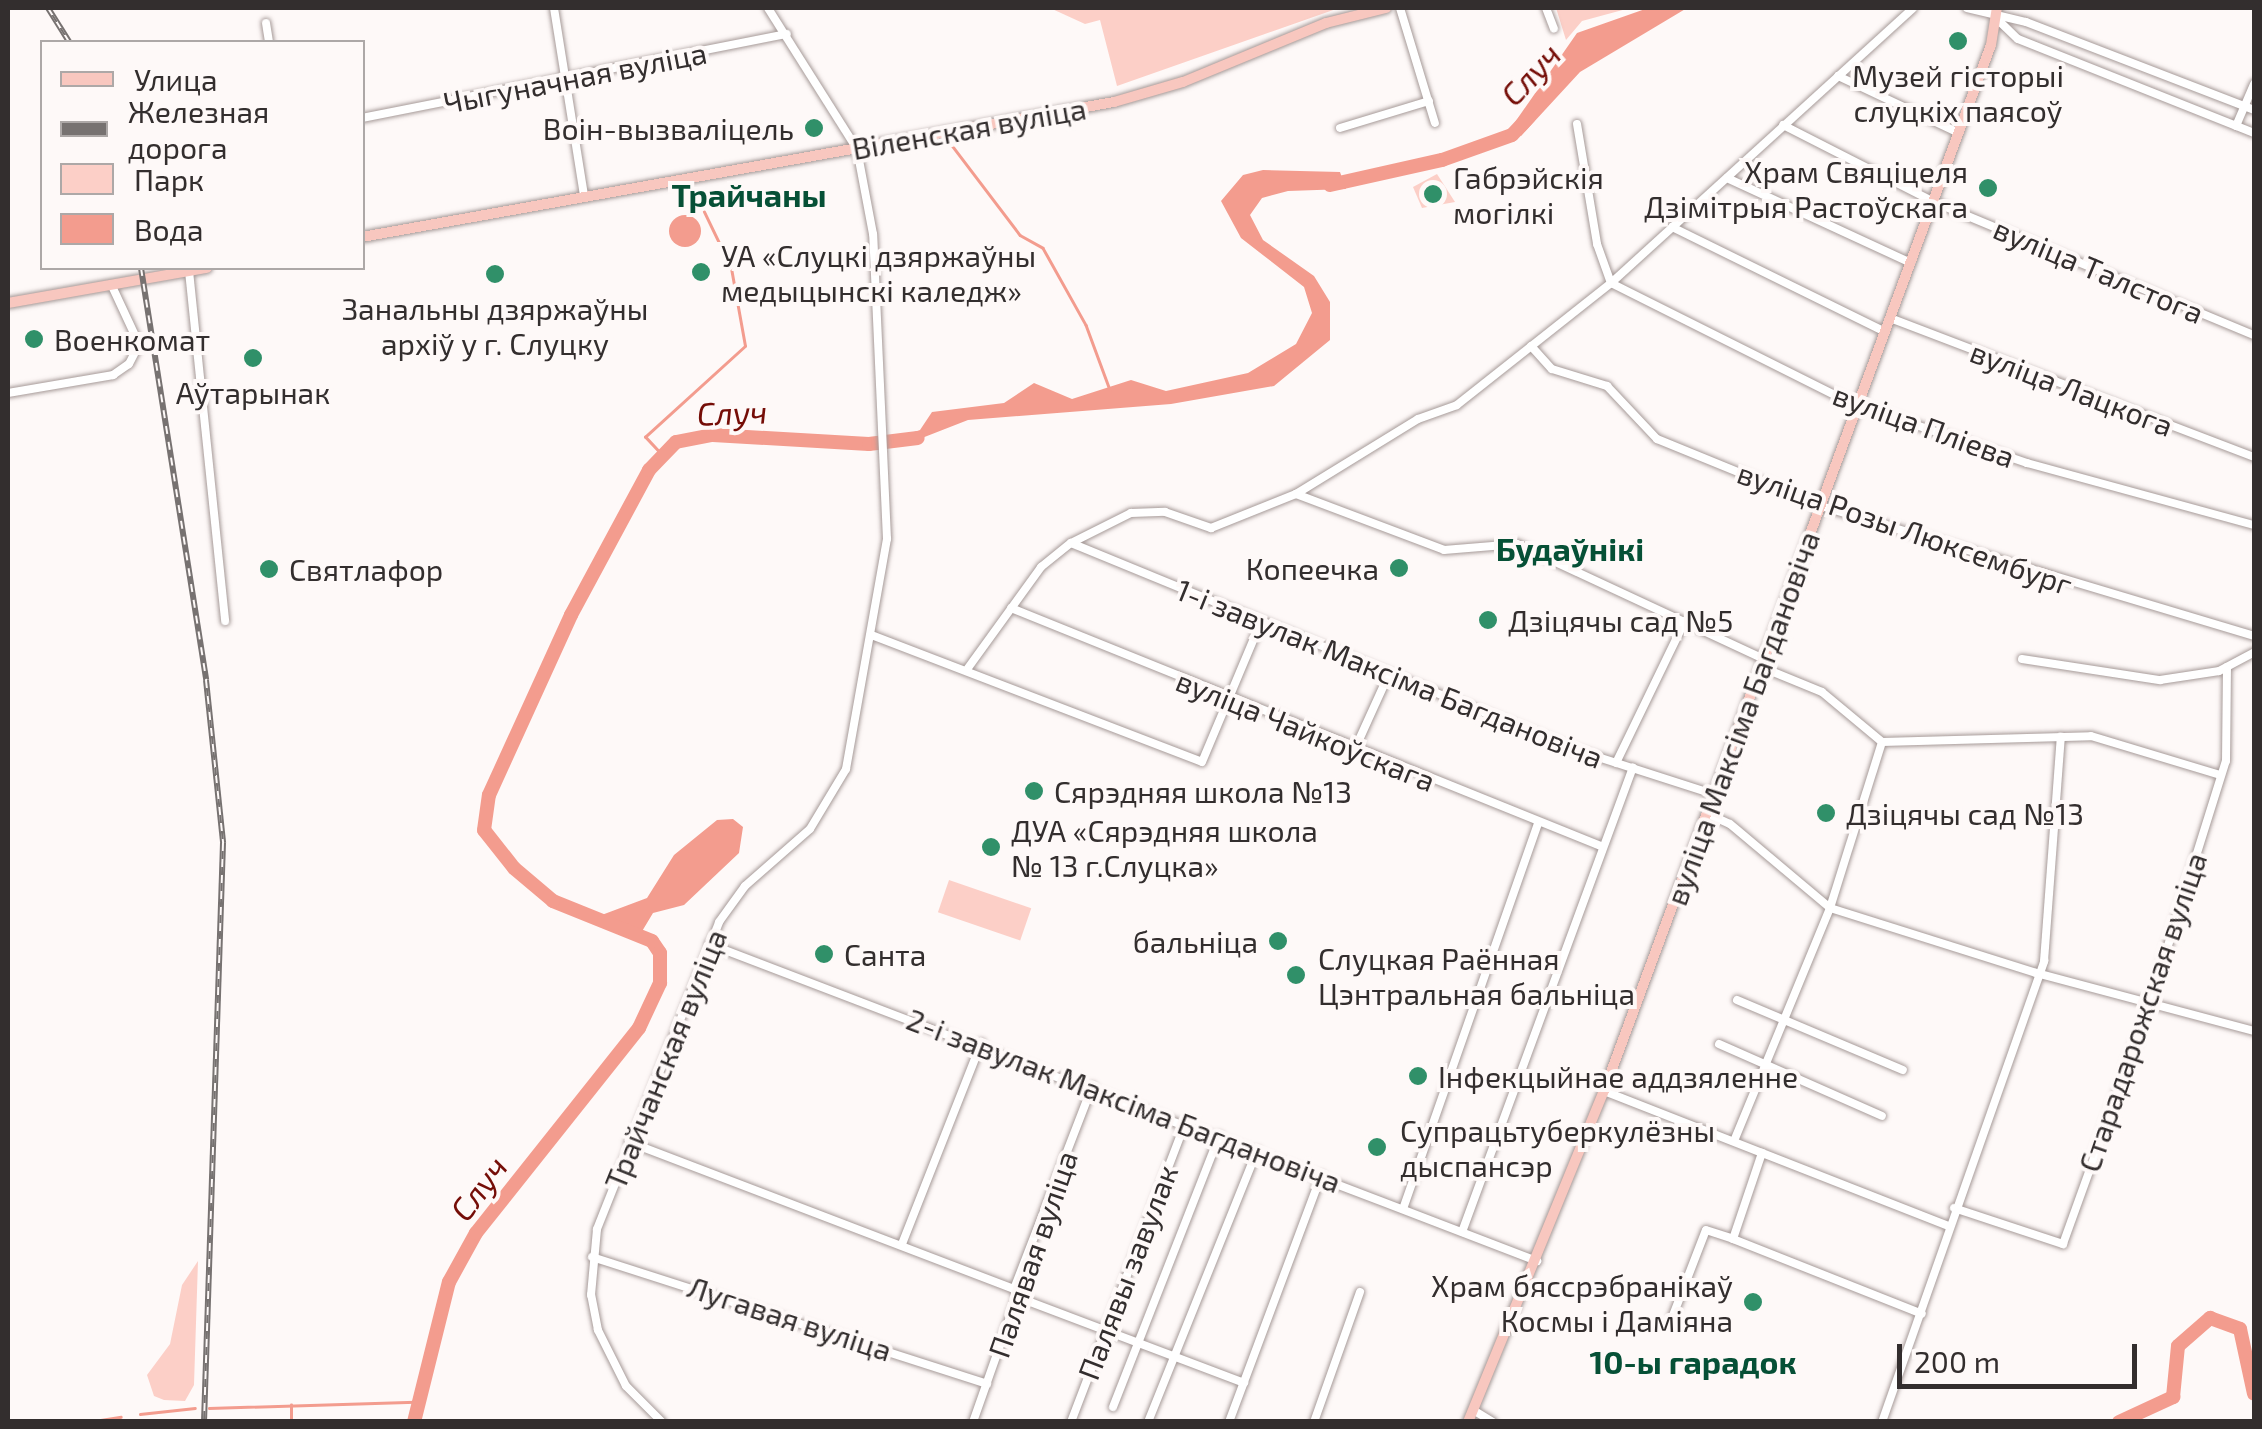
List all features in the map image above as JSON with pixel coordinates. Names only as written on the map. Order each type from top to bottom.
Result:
[{"type":"main road","name":"Віленская вуліца","points":[[365,237],[1151,93],[1326,23],[1386,8]]},
{"type":"main road","name":"вуліца Максіма Багдановіча","points":[[1470,1416],[1604,1091],[1912,263],[1997,13]]},
{"type":"main road","points":[[8,303],[163,271],[195,270]]},
{"type":"street","points":[[554,8],[584,196]]},
{"type":"street","points":[[768,8],[856,148]]},
{"type":"street","points":[[1400,8],[1435,123]]},
{"type":"street","points":[[1546,8],[1554,29]]},
{"type":"street","points":[[968,668],[1041,567],[1071,542],[1130,512],[1164,512],[1211,528],[1296,494],[1418,419],[1457,404],[1611,283],[1913,8]]},
{"type":"street","points":[[1966,8],[2026,22],[2254,110]]},
{"type":"street","points":[[1997,13],[2018,39],[2254,133]]},
{"type":"street","points":[[266,23],[269,40]]},
{"type":"street","name":"Чыгуначная вуліца","points":[[365,117],[565,82],[787,34]]},
{"type":"street","points":[[1838,76],[1959,133]]},
{"type":"street","points":[[2236,126],[2254,84]]},
{"type":"street","points":[[1340,128],[1429,101]]},
{"type":"street","points":[[1577,124],[1597,244],[1611,283]]},
{"type":"street","name":"вуліца Талстога","points":[[1782,125],[1934,202],[2254,334]]},
{"type":"street","name":"Трайчанская вуліца","points":[[662,1422],[610,1361],[591,1294],[592,1257],[629,1142],[709,944],[745,886],[810,829],[837,789],[854,745],[874,636],[888,482],[873,234],[856,148]]},
{"type":"street","points":[[1727,178],[1912,263]]},
{"type":"street","points":[[1672,227],[1884,332]]},
{"type":"street","points":[[189,271],[225,621]]},
{"type":"street","name":"вуліца Пліева","points":[[1611,283],[1859,404],[2027,463],[2254,524]]},
{"type":"street","points":[[8,393],[113,375],[129,364],[139,344],[111,284]]},
{"type":"street","name":"вуліца Лацкога","points":[[1890,318],[2254,457]]},
{"type":"street","name":"вуліца Розы Люксембург","points":[[1530,346],[1552,368],[1607,386],[1657,440],[1821,506],[2254,636]]},
{"type":"street","points":[[1296,494],[1444,550],[1517,544],[1685,621],[1822,692],[1882,742],[2116,739],[2220,775]]},
{"type":"street","name":"1-і завулак Максіма Багдановіча","points":[[1071,542],[1388,676],[1616,762],[1713,794]]},
{"type":"street","name":"вуліца Чайкоўскага","points":[[1011,608],[1603,848]]},
{"type":"street","points":[[1616,762],[1685,621]]},
{"type":"street","points":[[874,636],[968,668],[1202,762],[1260,624]]},
{"type":"street","points":[[2022,659],[2160,680],[2227,667],[2254,652]]},
{"type":"street","name":"Старадарожская вуліца","points":[[1954,1208],[2062,1244],[2150,1003],[2220,775],[2229,723],[2227,667]]},
{"type":"street","points":[[1354,750],[1388,676]]},
{"type":"street","points":[[1882,1422],[2036,973],[2044,961],[2061,737]]},
{"type":"street","points":[[1734,1141],[1830,908],[1882,742]]},
{"type":"street","points":[[1462,1232],[1633,768]]},
{"type":"street","points":[[1706,813],[1730,824],[1830,908],[2036,973],[2254,1031]]},
{"type":"street","points":[[1403,1208],[1538,824]]},
{"type":"street","name":"2-і завулак Максіма Багдановіча","points":[[709,944],[980,1043],[1537,1261]]},
{"type":"street","points":[[1737,1000],[1904,1070]]},
{"type":"street","points":[[902,1244],[980,1043]]},
{"type":"street","points":[[1719,1044],[1882,1116]]},
{"type":"street","name":"Палявая вуліца","points":[[973,1422],[1092,1086]]},
{"type":"street","points":[[1604,1091],[1948,1226]]},
{"type":"street","name":"Палявы завулак","points":[[1071,1422],[1185,1123]]},
{"type":"street","points":[[1113,1407],[1219,1136]]},
{"type":"street","points":[[629,1142],[902,1244],[1103,1330],[1244,1384]]},
{"type":"street","points":[[1148,1422],[1258,1151]]},
{"type":"street","points":[[1733,1239],[1762,1152]]},
{"type":"street","points":[[1229,1422],[1321,1176]]},
{"type":"street","points":[[1672,1318],[1706,1230],[1922,1314]]},
{"type":"street","name":"Лугавая вуліца","points":[[592,1257],[987,1384]]},
{"type":"street","points":[[1314,1422],[1360,1292]]},
{"type":"street","points":[[1470,1416],[1493,1422]]},
{"type":"green space","points":[[1050,8],[1339,8],[1117,86],[1100,20],[1085,24]]},
{"type":"green space","points":[[1556,8],[1630,8],[1582,21],[1566,40]]},
{"type":"green space","name":"Габрэйскія могілкі","points":[[1437,174],[1455,202],[1422,208],[1413,187]]},
{"type":"green space","points":[[949,880],[1031,908],[1020,940],[938,912]]},
{"type":"green space","points":[[198,1261],[194,1385],[185,1401],[164,1400],[154,1396],[147,1375],[170,1344],[182,1285]]},
{"type":"water","name":"Случ","points":[[1648,8],[1687,8],[1580,72],[1521,136],[1513,125],[1577,33]]},
{"type":"water","points":[[1263,170],[1340,172],[1346,189],[1288,191],[1262,198],[1250,215],[1263,240],[1314,276],[1330,302],[1330,340],[1274,386],[1171,404],[968,420],[904,445],[902,436],[920,430],[932,412],[1004,403],[1034,383],[1072,399],[1131,380],[1166,391],[1248,373],[1296,344],[1312,313],[1304,287],[1241,238],[1221,201],[1243,175]]},
{"type":"water","points":[[685,215],[696,220],[701,231],[696,242],[685,247],[674,242],[669,231],[674,220]]},
{"type":"water","points":[[733,819],[743,827],[739,853],[684,905],[653,913],[641,933],[599,916],[647,898],[674,855],[717,820]]},
{"type":"waterway","name":"Случ","points":[[1330,185],[1442,160],[1512,135],[1529,117]]},
{"type":"waterway","points":[[951,144],[1020,235],[1043,248],[1086,325],[1110,390]]},
{"type":"waterway","points":[[702,196],[703,202]]},
{"type":"waterway","points":[[661,454],[645,437],[745,346],[731,268],[704,212]]},
{"type":"waterway","name":"Случ","points":[[414,1422],[449,1282],[476,1233],[639,1028],[660,983],[660,953],[652,941],[553,901],[514,868],[484,830],[489,795],[571,615],[649,470],[676,442],[713,435],[869,444],[918,438]]},
{"type":"waterway","name":"Случ","points":[[2119,1422],[2173,1397],[2178,1346],[2210,1318],[2240,1329],[2254,1394]]},
{"type":"waterway","points":[[209,1408],[415,1402]]},
{"type":"waterway","points":[[291,1405],[291,1422]]},
{"type":"waterway","points":[[140,1414],[195,1408]]},
{"type":"waterway","points":[[88,1422],[121,1417]]},
{"type":"railway","points":[[48,8],[68,40]]},
{"type":"railway","points":[[141,270],[206,680],[223,843],[204,1422]]},
{"type":"place","name":"Музей гісторыі слуцкіх паясоў","points":[[1958,41]]},
{"type":"place","name":"Воін-вызваліцель","points":[[814,128]]},
{"type":"place","name":"Храм Свяціцеля Дзімітрыя Растоўскага","points":[[1988,188]]},
{"type":"place","name":"Габрэйскія могілкі","points":[[1433,194]]},
{"type":"place","name":"УА «Слуцкі дзяржаўны медыцынскі каледж»","points":[[701,272]]},
{"type":"place","name":"Занальны дзяржаўны архіў у г. Слуцку","points":[[495,274]]},
{"type":"place","name":"Военкомат","points":[[34,339]]},
{"type":"place","name":"Аўтарынак","points":[[253,358]]},
{"type":"place","name":"Копеечка","points":[[1399,568]]},
{"type":"place","name":"Святлафор","points":[[269,569]]},
{"type":"place","name":"Дзіцячы сад №5","points":[[1488,620]]},
{"type":"place","name":"Сярэдняя школа №13","points":[[1034,791]]},
{"type":"place","name":"Дзіцячы сад №13","points":[[1826,813]]},
{"type":"place","name":"ДУА «Сярэдняя школа № 13 г.Слуцка»","points":[[991,847]]},
{"type":"place","name":"бальніца","points":[[1278,941]]},
{"type":"place","name":"Санта","points":[[824,954]]},
{"type":"place","name":"Слуцкая Раённая Цэнтральная бальніца","points":[[1296,975]]},
{"type":"place","name":"Інфекцыйнае аддзяленне","points":[[1418,1076]]},
{"type":"place","name":"Супрацьтуберкулёзны дыспансэр","points":[[1377,1147]]},
{"type":"place","name":"Храм бяссрэбранікаў Космы і Даміяна","points":[[1753,1302]]},
{"type":"district","name":"Трайчаны","points":[[749,194]]},
{"type":"district","name":"Будаўнікі","points":[[1570,548]]},
{"type":"district","name":"10-ы гарадок","points":[[1693,1361]]}]
